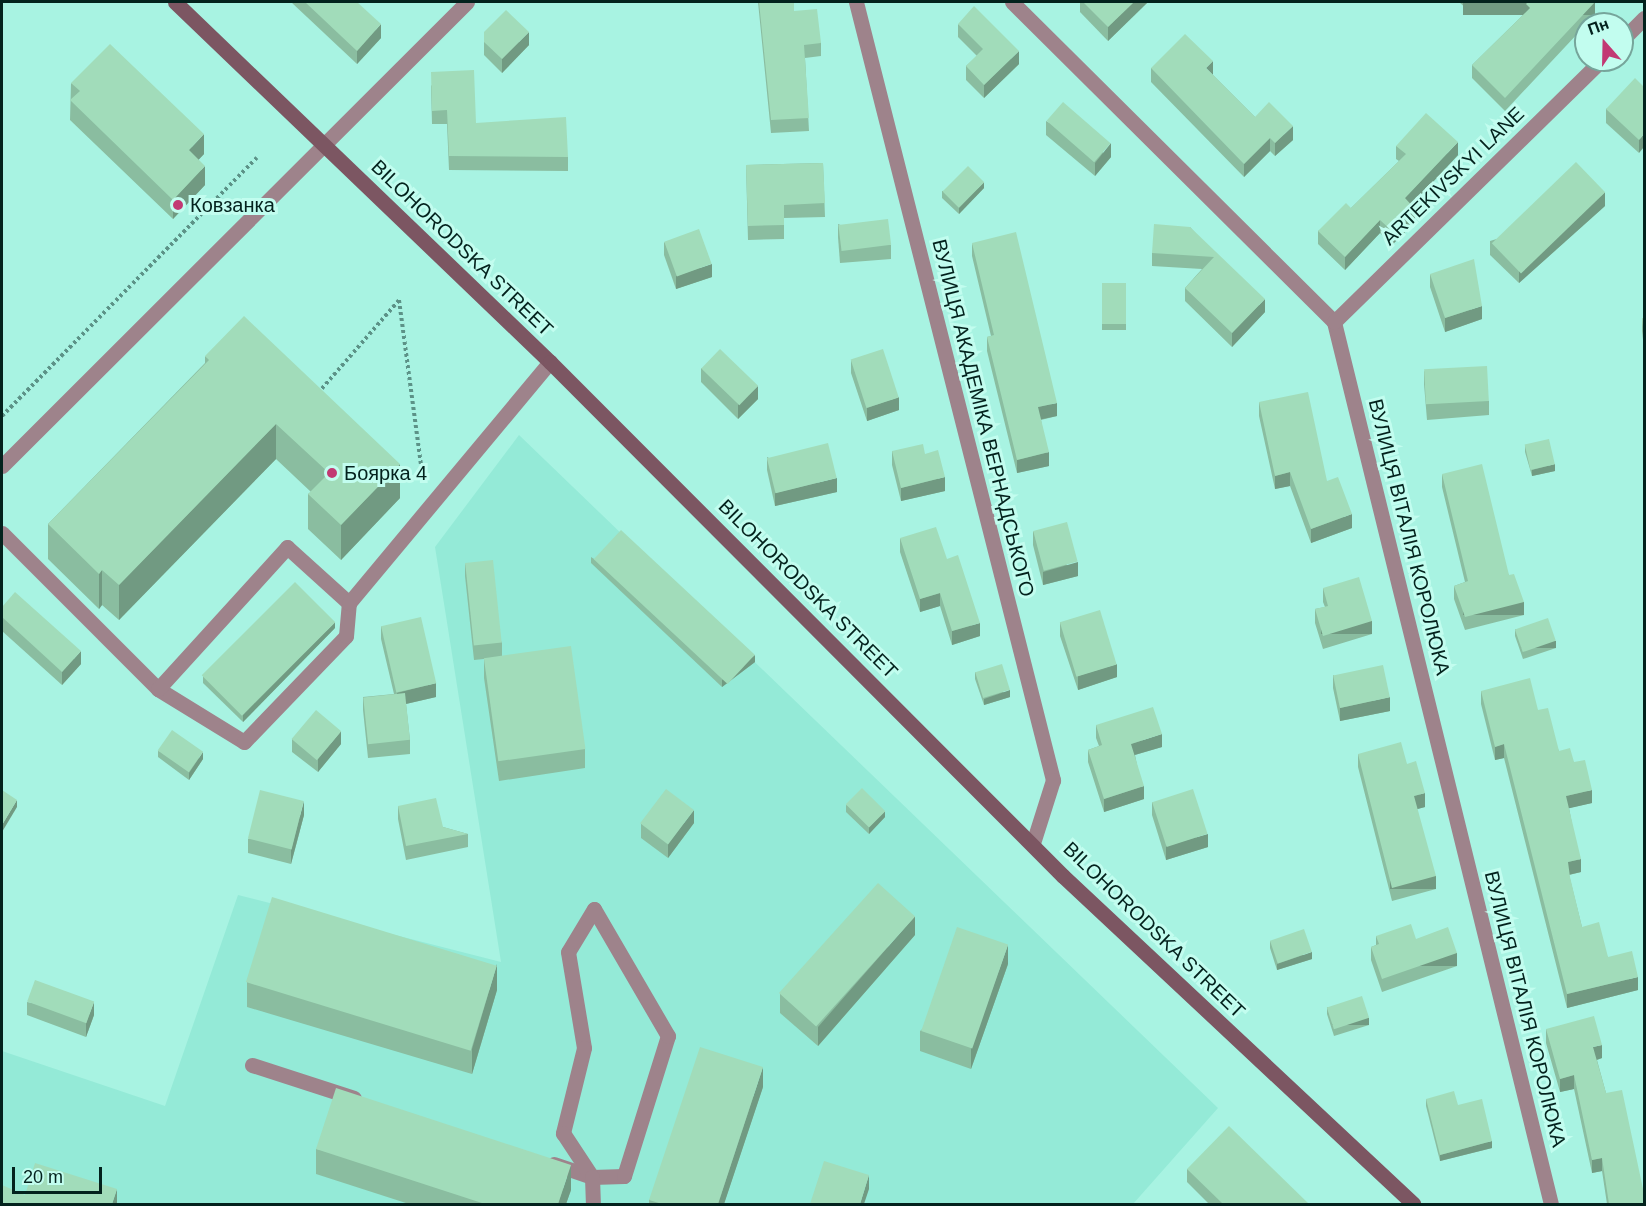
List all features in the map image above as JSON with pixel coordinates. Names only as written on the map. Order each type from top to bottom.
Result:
[{"type":"street","name":"BILOHORODSKA STREET","points":[[175,2],[550,362],[1033,843],[1413,1204]]},
{"type":"street","points":[[2,466],[466,2]]},
{"type":"street","name":"ВУЛИЦЯ АКАДЕМІКА ВЕРНАДСЬКОГО","points":[[856,2],[1053,780],[1033,843]]},
{"type":"street","points":[[1012,2],[1334,322]]},
{"type":"street","name":"ARTEKIVSKYI LANE","points":[[1334,322],[1590,72]]},
{"type":"street","name":"ВУЛИЦЯ ВІТАЛІЯ КОРОЛЮКА","points":[[1334,322],[1551,1204]]},
{"type":"street","points":[[2,533],[158,689],[244,742],[346,636],[349,603],[550,362]]},
{"type":"street","points":[[158,689],[287,547],[349,603]]},
{"type":"street","points":[[535,1158],[592,1177],[624,1176],[668,1036],[594,909],[568,952],[584,1048],[563,1133],[592,1177],[593,1204]]},
{"type":"street","points":[[252,1065],[365,1102]]},
{"type":"path","points":[[2,416],[257,157]]},
{"type":"path","points":[[318,393],[399,300],[427,509]]},
{"type":"shaded area","points":[[519,435],[1218,1108],[1133,1204],[2,1204],[2,1051],[165,1106],[238,895],[501,962],[435,547]]},
{"type":"building","points":[[305,2],[357,2],[381,24],[357,51]]},
{"type":"building","points":[[759,2],[794,2],[794,11],[817,9],[821,43],[804,45],[809,118],[771,120]]},
{"type":"building","points":[[1083,2],[1134,2],[1108,27]]},
{"type":"building","points":[[1528,2],[1595,2],[1586,12],[1574,12],[1574,24],[1505,98],[1472,65],[1530,8],[1526,4]]},
{"type":"building","points":[[974,6],[1019,51],[984,85],[966,66],[983,49],[958,24]]},
{"type":"building","points":[[506,10],[529,32],[502,59],[484,42],[484,32]]},
{"type":"building","points":[[1185,34],[1213,61],[1206,68],[1255,117],[1269,102],[1293,126],[1275,143],[1270,138],[1244,164],[1151,68]]},
{"type":"building","points":[[110,44],[204,134],[189,150],[205,166],[173,200],[70,100],[80,91],[71,83]]},
{"type":"building","points":[[474,70],[476,123],[566,117],[568,157],[449,156],[447,110],[432,111],[431,72]]},
{"type":"building","points":[[1635,78],[1644,87],[1644,134],[1639,140],[1606,109]]},
{"type":"building","points":[[1063,102],[1111,143],[1094,162],[1047,121]]},
{"type":"building","points":[[1426,113],[1458,142],[1405,198],[1415,209],[1392,231],[1380,220],[1345,257],[1318,231],[1346,203],[1351,208],[1406,154],[1396,146]]},
{"type":"building","points":[[1576,162],[1605,192],[1521,273],[1492,243]]},
{"type":"building","points":[[823,163],[825,203],[784,205],[784,225],[748,226],[746,165]]},
{"type":"building","points":[[968,166],[984,182],[959,208],[943,191]]},
{"type":"building","points":[[888,219],[891,245],[842,251],[838,225]]},
{"type":"building","points":[[1154,224],[1190,227],[1265,299],[1232,333],[1185,288],[1214,257],[1152,253]]},
{"type":"building","points":[[699,229],[712,264],[677,276],[664,242]]},
{"type":"building","points":[[1016,232],[1057,403],[1038,407],[1049,452],[1017,460],[987,337],[994,335],[972,243]]},
{"type":"building","points":[[1474,259],[1482,306],[1445,318],[1430,274]]},
{"type":"building","points":[[1102,283],[1126,283],[1126,324],[1102,324]]},
{"type":"building","points":[[244,316],[400,464],[341,525],[308,494],[329,473],[276,424],[119,585],[102,570],[99,574],[48,524],[209,360],[205,356]]},
{"type":"building","points":[[720,349],[758,386],[739,405],[701,368]]},
{"type":"building","points":[[883,349],[899,398],[866,408],[851,360]]},
{"type":"building","points":[[1487,366],[1489,401],[1426,404],[1424,369]]},
{"type":"building","points":[[1308,392],[1327,481],[1338,477],[1352,514],[1311,529],[1290,472],[1275,476],[1259,402]]},
{"type":"building","points":[[1549,439],[1555,464],[1530,470],[1525,445]]},
{"type":"building","points":[[828,443],[837,478],[776,493],[767,458]]},
{"type":"building","points":[[923,444],[925,454],[938,450],[945,477],[901,488],[892,451]]},
{"type":"building","points":[[1482,464],[1509,575],[1514,574],[1524,602],[1465,617],[1454,586],[1468,581],[1442,474]]},
{"type":"building","points":[[1067,522],[1078,562],[1044,571],[1033,531]]},
{"type":"building","points":[[936,527],[947,559],[958,555],[980,623],[952,631],[940,593],[920,599],[900,538]]},
{"type":"building","points":[[621,530],[755,655],[728,684],[594,559]]},
{"type":"building","points":[[493,560],[502,643],[474,645],[465,563]]},
{"type":"building","points":[[1359,577],[1372,621],[1323,636],[1315,609],[1328,606],[1323,588]]},
{"type":"building","points":[[295,582],[335,622],[242,716],[202,675]]},
{"type":"building","points":[[15,592],[81,651],[62,672],[2,617],[2,607]]},
{"type":"building","points":[[1100,610],[1117,665],[1077,677],[1060,622]]},
{"type":"building","points":[[421,617],[436,683],[396,692],[381,626]]},
{"type":"building","points":[[1548,618],[1556,641],[1523,652],[1515,629]]},
{"type":"building","points":[[571,646],[585,749],[498,761],[484,658]]},
{"type":"building","points":[[1002,664],[1010,690],[983,698],[975,672]]},
{"type":"building","points":[[1383,665],[1390,697],[1340,708],[1333,676]]},
{"type":"building","points":[[1530,678],[1538,710],[1548,708],[1559,751],[1570,748],[1574,762],[1585,760],[1592,790],[1566,796],[1581,859],[1568,862],[1582,927],[1599,922],[1608,957],[1632,951],[1638,977],[1567,994],[1504,744],[1495,747],[1481,691]]},
{"type":"building","points":[[405,693],[410,740],[368,744],[363,697]]},
{"type":"building","points":[[1153,707],[1162,734],[1131,744],[1144,786],[1104,799],[1088,750],[1102,745],[1096,725]]},
{"type":"building","points":[[316,710],[341,731],[317,760],[292,739]]},
{"type":"building","points":[[172,730],[203,752],[189,772],[158,750]]},
{"type":"building","points":[[1401,742],[1407,764],[1416,761],[1425,793],[1414,796],[1436,876],[1392,888],[1358,754]]},
{"type":"building","points":[[862,788],[885,811],[869,828],[846,804]]},
{"type":"building","points":[[666,789],[694,810],[668,844],[640,823]]},
{"type":"building","points":[[1193,789],[1208,834],[1167,847],[1152,802]]},
{"type":"building","points":[[2,790],[17,800],[2,825]]},
{"type":"building","points":[[260,790],[304,801],[292,849],[248,839]]},
{"type":"building","points":[[436,798],[443,827],[468,834],[406,846],[398,806]]},
{"type":"building","points":[[878,883],[915,916],[816,1026],[779,993]]},
{"type":"building","points":[[272,897],[497,966],[471,1051],[246,982]]},
{"type":"building","points":[[1411,924],[1416,939],[1448,927],[1457,953],[1382,979],[1371,947],[1379,944],[1376,936]]},
{"type":"building","points":[[957,927],[1008,945],[972,1049],[921,1031]]},
{"type":"building","points":[[1304,929],[1312,952],[1278,963],[1270,941]]},
{"type":"building","points":[[35,980],[94,1002],[86,1023],[27,1002]]},
{"type":"building","points":[[1362,996],[1369,1018],[1334,1029],[1327,1007]]},
{"type":"building","points":[[1594,1016],[1602,1045],[1593,1047],[1606,1093],[1622,1090],[1644,1189],[1644,1204],[1609,1204],[1602,1158],[1592,1160],[1574,1075],[1560,1079],[1546,1029]]},
{"type":"building","points":[[700,1047],[763,1067],[718,1204],[662,1204],[649,1200]]},
{"type":"building","points":[[336,1088],[571,1165],[558,1204],[485,1204],[316,1149]]},
{"type":"building","points":[[1454,1091],[1458,1105],[1482,1099],[1492,1141],[1440,1155],[1426,1099]]},
{"type":"building","points":[[1229,1126],[1309,1204],[1223,1204],[1187,1169]]},
{"type":"building","points":[[824,1161],[869,1175],[860,1204],[810,1204]]},
{"type":"building","points":[[35,1163],[117,1189],[112,1204],[2,1204],[2,1185],[25,1195]]},
{"type":"place","name":"Ковзанка","points":[[178,205]]},
{"type":"place","name":"Боярка 4","points":[[332,473]]}]
